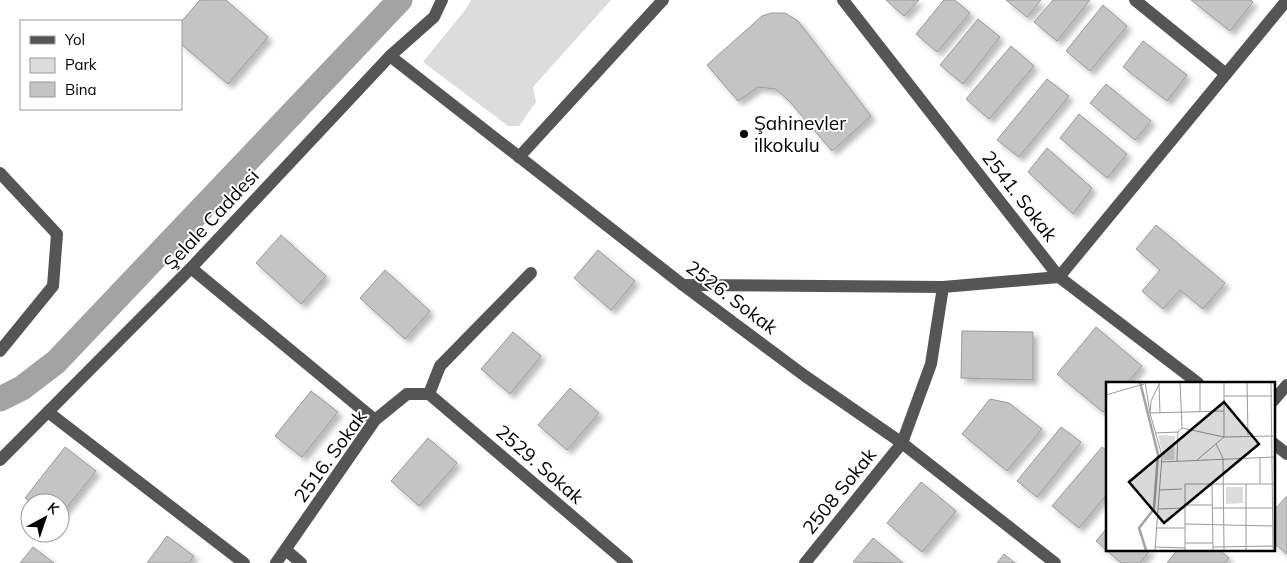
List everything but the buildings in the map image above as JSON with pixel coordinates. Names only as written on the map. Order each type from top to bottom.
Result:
[{"type":"street","name":"Şelale Caddesi","points":[[0,460],[191,268],[390,56],[434,17],[442,0]]},
{"type":"street","points":[[519,157],[663,0]]},
{"type":"street","name":"2541. Sokak","points":[[844,0],[1059,277],[1197,382]]},
{"type":"street","points":[[1135,0],[1226,74]]},
{"type":"street","points":[[684,285],[943,288],[1059,277],[1287,0]]},
{"type":"street","name":"2526. Sokak","points":[[390,56],[684,285],[805,376],[902,442],[1055,563]]},
{"type":"street","points":[[0,173],[57,234],[53,286],[0,351]]},
{"type":"street","points":[[191,268],[375,420]]},
{"type":"street","points":[[429,394],[440,366],[531,273]]},
{"type":"street","name":"2508 Sokak","points":[[805,563],[902,442],[931,364],[943,288]]},
{"type":"street","points":[[1274,400],[1287,385]]},
{"type":"street","name":"2516. Sokak","points":[[276,563],[375,420],[406,394],[429,394]]},
{"type":"street","name":"2529. Sokak","points":[[429,394],[627,563]]},
{"type":"street","points":[[48,412],[244,563]]},
{"type":"street","points":[[1274,444],[1287,454]]},
{"type":"street","points":[[286,550],[301,563]]},
{"type":"green space","points":[[471,0],[611,0],[533,87],[536,102],[519,126],[508,126],[423,62],[466,9]]},
{"type":"waterway","points":[[0,399],[22,388],[56,362],[400,0]]},
{"type":"place","name":"Şahinevler ilkokulu","points":[[744,134]]}]
